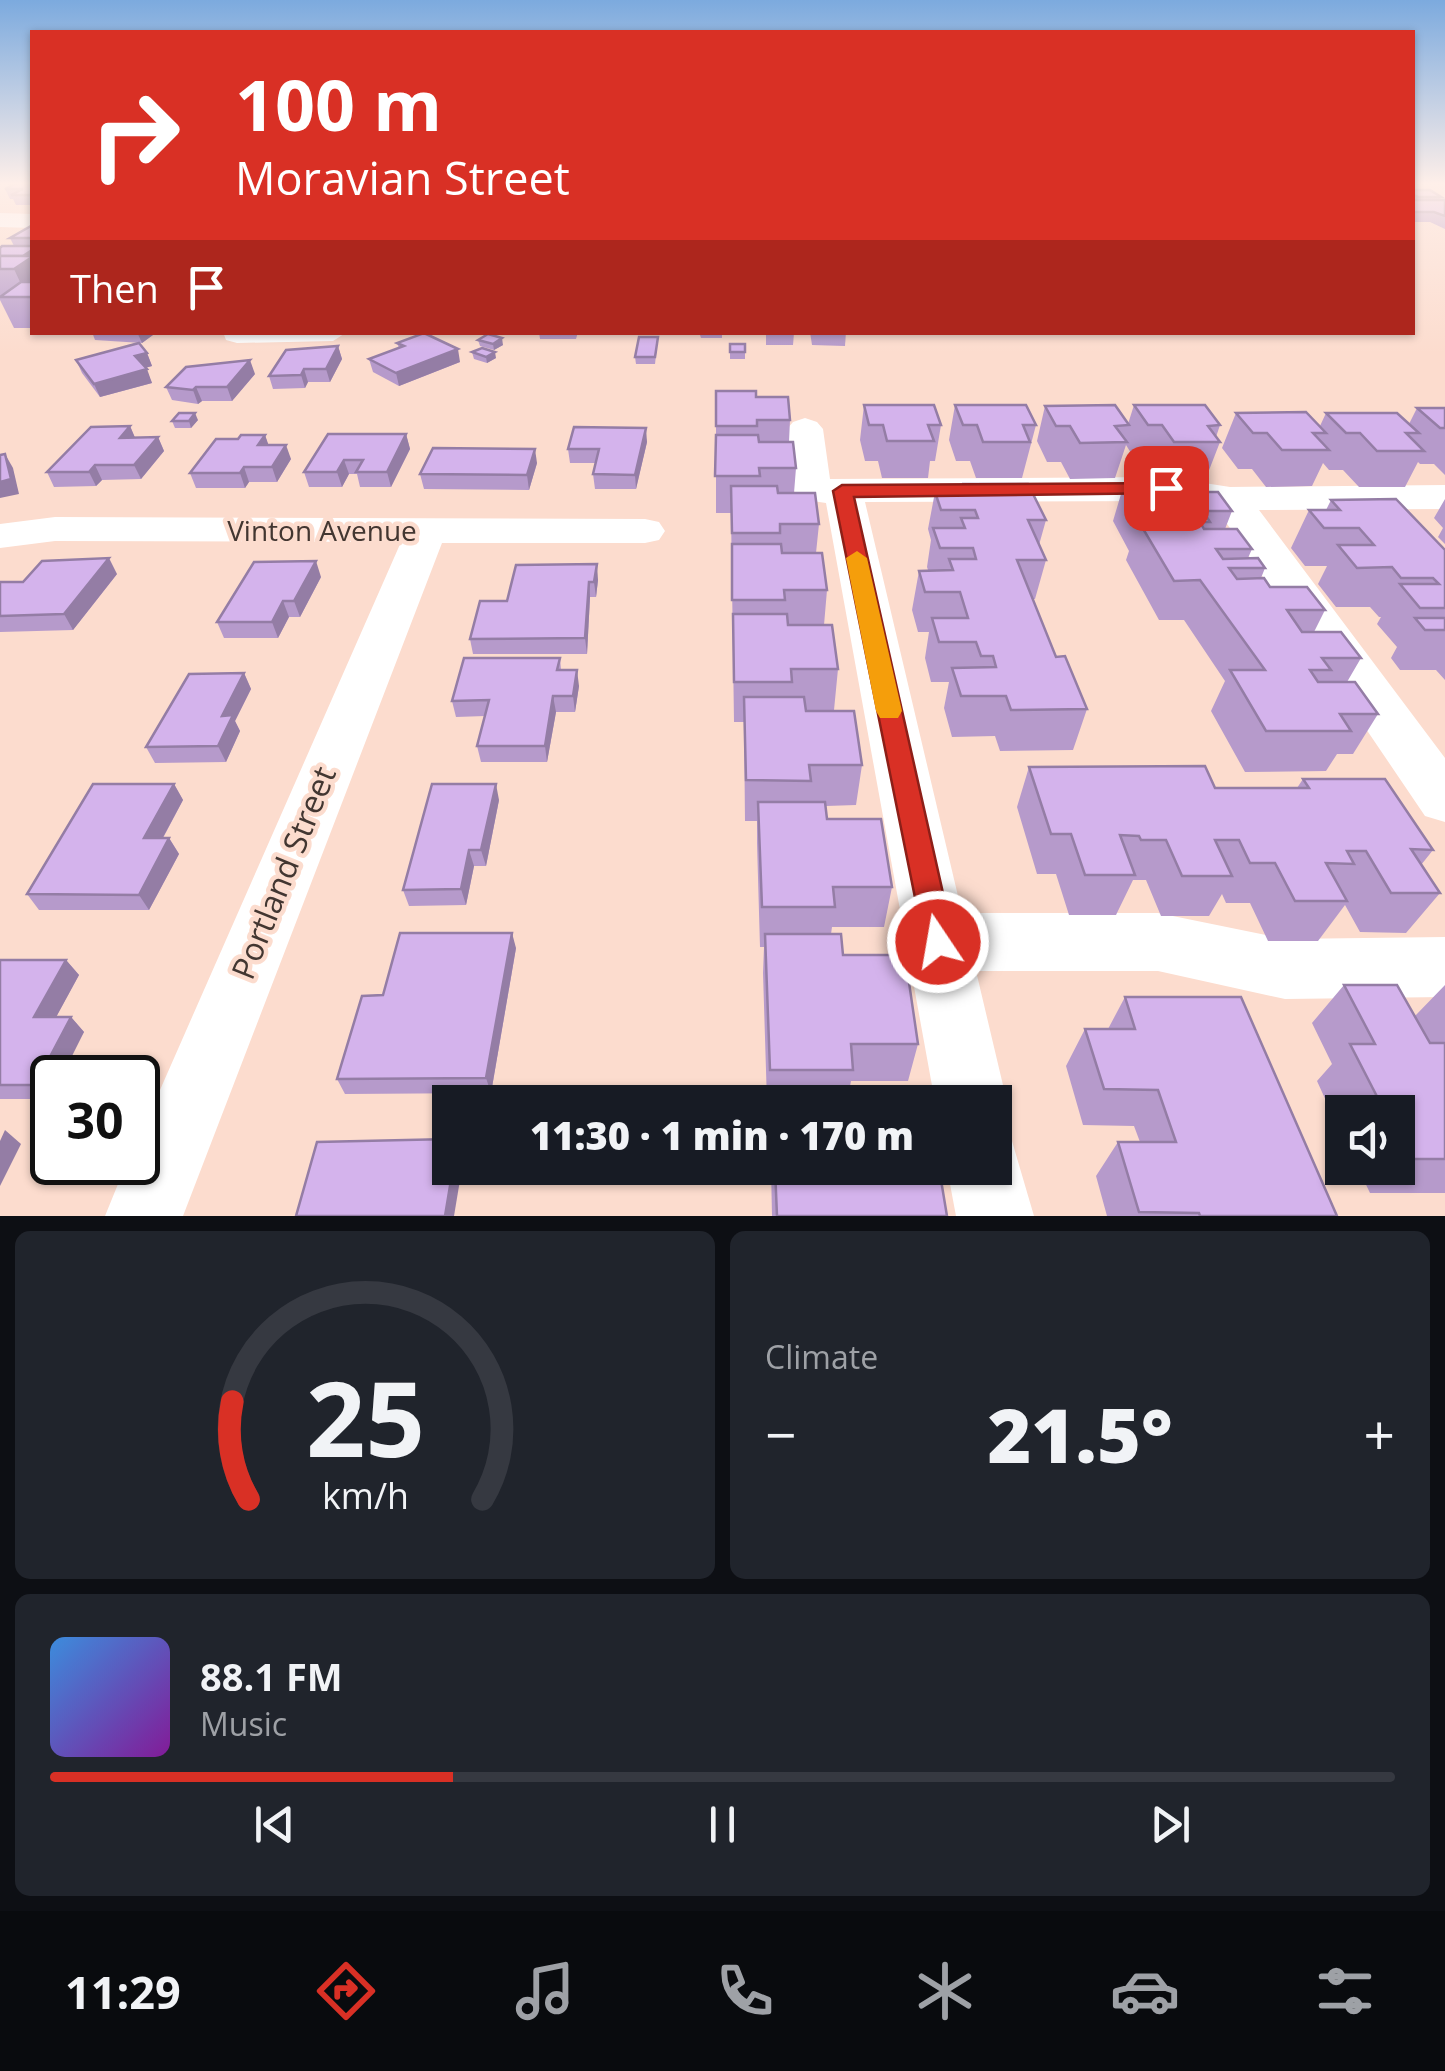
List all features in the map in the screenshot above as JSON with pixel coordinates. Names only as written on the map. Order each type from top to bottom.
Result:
[{"type":"street","points":[[805,429],[813,491],[1166,488],[1230,498],[1445,497]]},
{"type":"street","points":[[842,491],[967,1085]]},
{"type":"street","points":[[1230,498],[1445,800]]},
{"type":"street","name":"Vinton Avenue","points":[[0,536],[55,529],[644,532]]},
{"type":"street","name":"Portland Street","points":[[144,1216],[426,531]]},
{"type":"street","points":[[938,942],[1158,942],[1284,969],[1445,968]]},
{"type":"street","points":[[989,1185],[995,1216]]},
{"type":"building","points":[[30,246],[30,251],[23,256],[0,256],[0,248]]},
{"type":"building","points":[[0,256],[30,256],[14,269],[0,269]]},
{"type":"building","points":[[21,282],[30,282],[30,297],[0,297]]},
{"type":"building","points":[[428,335],[458,349],[396,373],[369,359],[404,346],[397,343]]},
{"type":"building","points":[[486,335],[502,338],[493,344],[478,340]]},
{"type":"building","points":[[639,337],[658,337],[655,357],[635,357]]},
{"type":"building","points":[[139,343],[147,353],[135,356],[147,369],[94,384],[76,360]]},
{"type":"building","points":[[730,344],[745,344],[745,352],[730,352]]},
{"type":"building","points":[[338,346],[326,369],[269,376],[286,350]]},
{"type":"building","points":[[482,348],[495,352],[486,357],[472,352]]},
{"type":"building","points":[[250,360],[227,387],[166,387],[186,367]]},
{"type":"building","points":[[716,391],[756,391],[756,397],[788,397],[790,420],[757,420],[757,426],[716,426]]},
{"type":"building","points":[[864,405],[934,405],[941,425],[928,425],[934,441],[887,441],[883,425],[869,425]]},
{"type":"building","points":[[955,405],[1026,405],[1036,425],[1023,425],[1030,442],[983,442],[977,425],[963,425]]},
{"type":"building","points":[[1115,405],[1129,425],[1115,426],[1127,442],[1080,443],[1070,426],[1056,426],[1045,406]]},
{"type":"building","points":[[1134,405],[1205,405],[1220,425],[1208,426],[1220,442],[1174,442],[1162,425],[1148,425]]},
{"type":"building","points":[[1417,408],[1445,408],[1445,428],[1440,428]]},
{"type":"building","points":[[1306,412],[1326,433],[1313,433],[1329,450],[1282,450],[1267,433],[1253,433],[1236,413]]},
{"type":"building","points":[[179,413],[195,413],[189,421],[172,421]]},
{"type":"building","points":[[1326,413],[1397,413],[1419,433],[1406,433],[1424,451],[1377,451],[1360,433],[1346,433]]},
{"type":"building","points":[[130,426],[120,438],[158,437],[134,465],[95,465],[89,472],[47,472],[91,427]]},
{"type":"building","points":[[574,427],[646,428],[635,475],[593,474],[599,449],[568,449]]},
{"type":"building","points":[[328,434],[406,434],[387,472],[356,472],[363,460],[344,460],[337,472],[304,472]]},
{"type":"building","points":[[241,435],[265,435],[258,445],[286,445],[272,467],[244,467],[240,473],[190,473],[216,439],[238,439]]},
{"type":"building","points":[[716,435],[758,435],[759,442],[793,442],[796,468],[759,468],[760,476],[715,476]]},
{"type":"building","points":[[433,448],[535,449],[527,475],[420,474]]},
{"type":"building","points":[[5,454],[11,479],[0,482],[0,455]]},
{"type":"building","points":[[1183,483],[1189,492],[1218,492],[1232,511],[1203,511],[1210,522],[1200,522],[1204,529],[1237,529],[1252,549],[1216,549],[1223,559],[1258,558],[1265,568],[1229,568],[1237,579],[1264,578],[1270,587],[1307,587],[1325,610],[1287,610],[1302,632],[1341,632],[1361,658],[1322,658],[1331,670],[1310,670],[1318,682],[1355,682],[1378,714],[1340,714],[1351,731],[1266,731],[1230,670],[1265,670],[1200,580],[1174,581],[1139,522],[1147,522],[1124,484]]},
{"type":"building","points":[[964,484],[1028,484],[1046,520],[1028,520],[1046,560],[1017,560],[1056,657],[1065,656],[1087,709],[1011,710],[1006,696],[961,696],[952,668],[996,667],[993,656],[981,656],[976,642],[939,642],[932,618],[968,618],[960,592],[925,592],[919,571],[953,570],[949,559],[976,559],[973,548],[940,548],[933,528],[965,528],[961,518],[978,518],[975,510],[941,510],[935,492],[968,491]]},
{"type":"building","points":[[731,486],[777,486],[778,493],[815,493],[819,524],[780,524],[780,533],[732,533]]},
{"type":"building","points":[[1396,499],[1445,550],[1445,608],[1420,608],[1400,584],[1439,584],[1433,578],[1401,578],[1392,567],[1357,568],[1338,545],[1374,545],[1359,528],[1324,528],[1309,510],[1340,510],[1331,500]]},
{"type":"building","points":[[732,544],[781,544],[782,553],[822,553],[827,590],[784,590],[785,600],[732,600]]},
{"type":"building","points":[[109,558],[64,614],[0,616],[0,582],[23,582],[42,561]]},
{"type":"building","points":[[316,561],[294,601],[283,601],[272,622],[217,622],[254,562]]},
{"type":"building","points":[[597,564],[594,582],[589,582],[585,638],[470,639],[480,601],[507,601],[516,565]]},
{"type":"building","points":[[733,614],[787,614],[788,625],[832,625],[838,669],[791,669],[792,682],[734,682]]},
{"type":"building","points":[[1415,618],[1445,618],[1445,630],[1425,630]]},
{"type":"building","points":[[464,658],[560,658],[557,670],[577,670],[573,696],[553,696],[545,746],[477,746],[489,700],[452,701]]},
{"type":"building","points":[[244,673],[222,716],[233,715],[218,746],[146,747],[189,674]]},
{"type":"building","points":[[744,697],[804,697],[806,711],[854,711],[862,765],[809,765],[811,781],[746,780]]},
{"type":"building","points":[[1205,766],[1215,788],[1309,788],[1303,779],[1385,779],[1433,850],[1411,849],[1440,893],[1391,893],[1366,851],[1347,851],[1354,864],[1326,863],[1347,901],[1295,901],[1275,863],[1250,863],[1239,840],[1215,840],[1232,876],[1182,876],[1166,840],[1120,835],[1135,875],[1085,875],[1071,834],[1051,834],[1029,767]]},
{"type":"building","points":[[93,784],[174,784],[144,838],[169,838],[139,895],[27,894]]},
{"type":"building","points":[[432,784],[496,784],[481,850],[469,850],[461,889],[403,890]]},
{"type":"building","points":[[758,802],[825,802],[827,819],[881,819],[892,887],[833,887],[835,907],[762,907]]},
{"type":"building","points":[[400,933],[512,933],[486,1078],[337,1079],[362,996],[383,995]]},
{"type":"building","points":[[765,934],[841,934],[843,955],[905,955],[918,1044],[851,1044],[853,1070],[770,1070]]},
{"type":"building","points":[[0,960],[66,960],[34,1017],[71,1017],[51,1055],[30,1055],[30,1085],[0,1085]]},
{"type":"building","points":[[1344,985],[1397,985],[1430,1043],[1445,1043],[1445,1159],[1415,1159],[1415,1095],[1376,1095],[1350,1044],[1375,1044]]},
{"type":"building","points":[[1125,997],[1241,997],[1337,1216],[1139,1212],[1118,1142],[1176,1142],[1158,1090],[1104,1089],[1085,1029],[1135,1029]]},
{"type":"building","points":[[432,1139],[432,1185],[450,1185],[445,1216],[296,1216],[317,1142]]},
{"type":"building","points":[[776,1185],[942,1185],[947,1216],[777,1216]]},
{"type":"slow traffic","points":[[857,558],[889,711]]},
{"type":"route","points":[[938,942],[842,491],[1166,488]]}]
